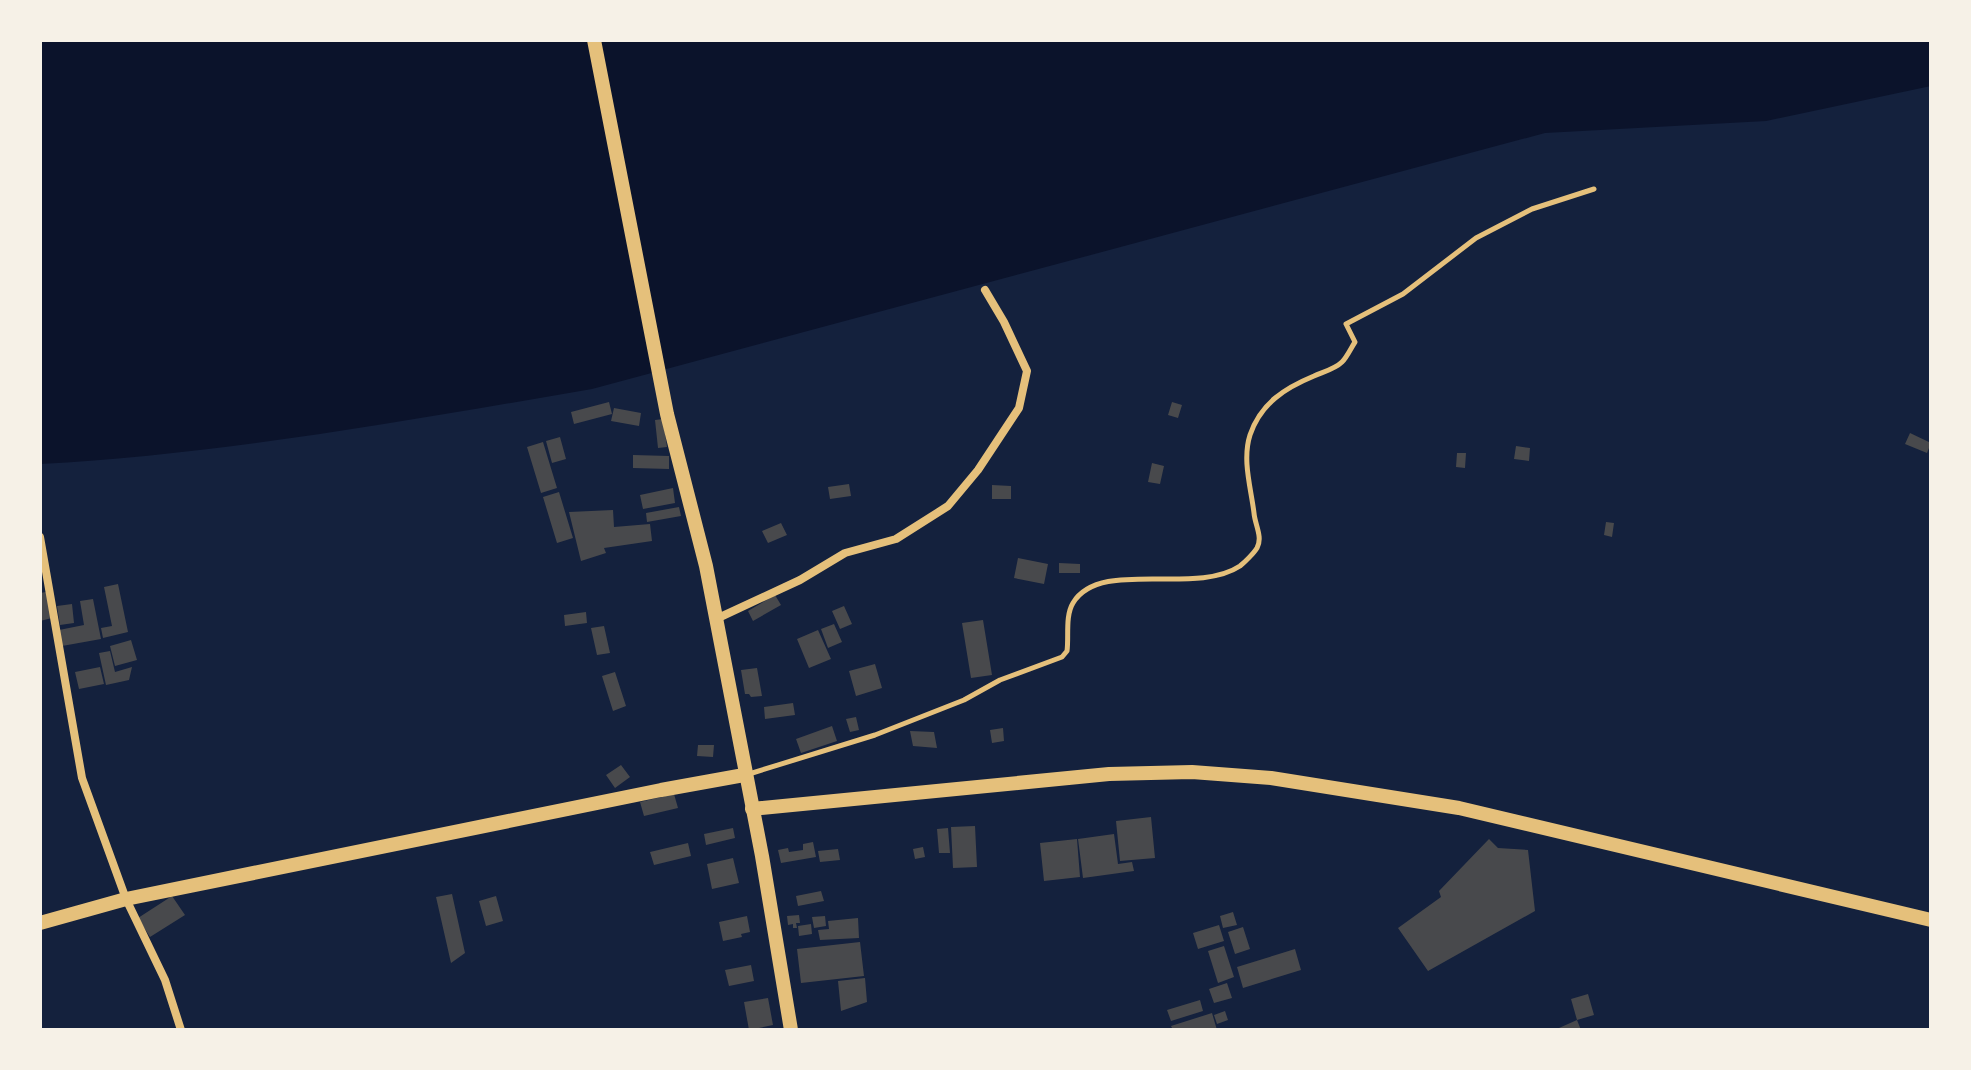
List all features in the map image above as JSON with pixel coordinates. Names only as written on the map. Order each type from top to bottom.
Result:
[{"type":"main road","points":[[594,40],[667,414],[716,619],[791,1030]]},
{"type":"main road","points":[[752,809],[1109,774],[1192,772],[1271,778],[1459,808],[1931,920]]},
{"type":"main road","points":[[40,923],[126,899],[744,775]]},
{"type":"street","points":[[716,619],[800,580],[845,553],[896,539],[948,506],[978,470],[1019,408],[1027,371],[985,290]]},
{"type":"street","points":[[40,537],[82,778],[126,899],[165,980],[181,1030]]},
{"type":"lane","points":[[744,775],[875,735],[964,700],[1000,680],[1062,657],[1067,651],[1071,606],[1093,586],[1125,578],[1174,581],[1214,576],[1240,566],[1257,548],[1260,533],[1254,515],[1245,455],[1257,419],[1272,399],[1285,389],[1342,362],[1355,342],[1346,324],[1403,294],[1476,238],[1532,209],[1594,189]]},
{"type":"water","points":[[40,40],[1931,40],[1931,86],[1766,121],[1545,133],[592,389],[248,444],[40,464]]},
{"type":"building","points":[[609,402],[612,414],[574,424],[571,412]]},
{"type":"building","points":[[1172,402],[1182,405],[1178,418],[1168,415]]},
{"type":"building","points":[[614,408],[641,413],[639,426],[611,421]]},
{"type":"building","points":[[663,419],[667,447],[658,448],[655,420]]},
{"type":"building","points":[[1910,433],[1931,443],[1927,453],[1905,444]]},
{"type":"building","points":[[560,437],[566,459],[552,463],[546,441]]},
{"type":"building","points":[[543,442],[557,488],[541,493],[527,447]]},
{"type":"building","points":[[1516,446],[1530,448],[1529,461],[1514,459]]},
{"type":"building","points":[[1457,453],[1466,453],[1465,468],[1456,467]]},
{"type":"building","points":[[633,455],[669,456],[669,469],[633,468]]},
{"type":"building","points":[[1152,463],[1164,466],[1160,484],[1148,482]]},
{"type":"building","points":[[849,484],[851,496],[830,499],[828,487]]},
{"type":"building","points":[[992,485],[1011,486],[1011,499],[992,499]]},
{"type":"building","points":[[673,488],[675,503],[643,509],[640,495]]},
{"type":"building","points":[[559,492],[573,538],[557,543],[543,497]]},
{"type":"building","points":[[679,507],[681,516],[647,522],[646,513]]},
{"type":"building","points":[[613,510],[614,527],[650,524],[652,541],[604,548],[606,553],[581,561],[569,512]]},
{"type":"building","points":[[1606,522],[1614,523],[1612,537],[1604,535]]},
{"type":"building","points":[[781,523],[787,535],[768,543],[762,531]]},
{"type":"building","points":[[1018,558],[1048,564],[1044,584],[1014,578]]},
{"type":"building","points":[[1059,563],[1080,564],[1080,573],[1059,573]]},
{"type":"building","points":[[118,584],[128,632],[103,638],[101,628],[112,626],[104,587]]},
{"type":"building","points":[[46,592],[52,618],[40,621],[40,593]]},
{"type":"building","points":[[775,595],[781,605],[753,621],[748,611]]},
{"type":"building","points":[[93,599],[101,639],[62,646],[59,630],[84,625],[80,601]]},
{"type":"building","points":[[72,604],[74,623],[60,625],[57,606]]},
{"type":"building","points":[[844,606],[852,624],[840,629],[832,611]]},
{"type":"building","points":[[586,612],[587,623],[565,626],[564,615]]},
{"type":"building","points":[[983,620],[992,675],[971,678],[962,623]]},
{"type":"building","points":[[834,624],[842,642],[828,648],[821,629]]},
{"type":"building","points":[[604,626],[610,653],[597,655],[591,628]]},
{"type":"building","points":[[818,630],[831,659],[809,668],[797,639]]},
{"type":"building","points":[[131,640],[137,660],[115,666],[110,646]]},
{"type":"building","points":[[110,651],[115,672],[132,667],[129,680],[106,685],[99,653]]},
{"type":"building","points":[[875,664],[882,688],[856,696],[849,671]]},
{"type":"building","points":[[100,667],[104,684],[79,689],[75,672]]},
{"type":"building","points":[[757,668],[762,696],[751,697],[745,694],[741,670]]},
{"type":"building","points":[[615,672],[626,706],[613,711],[602,676]]},
{"type":"building","points":[[793,703],[795,715],[765,719],[764,707]]},
{"type":"building","points":[[856,717],[859,730],[850,732],[846,719]]},
{"type":"building","points":[[832,726],[837,741],[801,753],[796,739]]},
{"type":"building","points":[[1003,728],[1004,741],[992,743],[990,730]]},
{"type":"building","points":[[910,731],[934,732],[937,748],[913,746]]},
{"type":"building","points":[[698,745],[714,745],[713,757],[697,756]]},
{"type":"building","points":[[621,765],[630,777],[615,788],[606,775]]},
{"type":"building","points":[[674,794],[678,808],[644,816],[640,802]]},
{"type":"building","points":[[1151,817],[1155,858],[1120,861],[1116,821]]},
{"type":"building","points":[[975,826],[977,867],[953,868],[951,827]]},
{"type":"building","points":[[733,828],[735,838],[706,845],[704,834]]},
{"type":"building","points":[[948,828],[950,853],[939,853],[937,829]]},
{"type":"building","points":[[1114,834],[1118,864],[1132,862],[1134,871],[1083,878],[1078,839]]},
{"type":"building","points":[[1077,839],[1080,877],[1044,881],[1040,843]]},
{"type":"building","points":[[1489,839],[1498,848],[1528,850],[1535,911],[1428,971],[1398,928],[1441,897],[1439,891]]},
{"type":"building","points":[[813,842],[816,857],[781,863],[778,850],[803,850],[803,844]]},
{"type":"building","points":[[688,843],[691,856],[654,865],[650,852]]},
{"type":"building","points":[[923,847],[925,857],[915,859],[913,849]]},
{"type":"building","points":[[838,849],[840,860],[820,862],[818,851]]},
{"type":"building","points":[[733,858],[739,883],[712,889],[707,864]]},
{"type":"building","points":[[821,891],[824,901],[798,906],[796,896]]},
{"type":"building","points":[[452,894],[465,953],[451,963],[436,897]]},
{"type":"building","points":[[172,896],[185,915],[150,937],[138,918]]},
{"type":"building","points":[[496,896],[503,921],[486,926],[479,901]]},
{"type":"building","points":[[1233,912],[1237,925],[1223,928],[1220,916]]},
{"type":"building","points":[[799,915],[797,928],[793,928],[793,924],[788,925],[787,916]]},
{"type":"building","points":[[747,916],[750,932],[723,941],[719,922]]},
{"type":"building","points":[[825,916],[826,926],[814,928],[812,917]]},
{"type":"building","points":[[858,918],[859,938],[820,940],[818,930],[829,929],[828,921]]},
{"type":"building","points":[[811,924],[812,934],[799,936],[798,926]]},
{"type":"building","points":[[1219,925],[1224,941],[1198,949],[1193,933]]},
{"type":"building","points":[[1243,927],[1250,949],[1235,954],[1228,932]]},
{"type":"building","points":[[860,942],[864,976],[801,983],[797,949]]},
{"type":"building","points":[[1224,946],[1234,977],[1218,983],[1208,951]]},
{"type":"building","points":[[1295,949],[1301,970],[1243,988],[1237,967]]},
{"type":"building","points":[[751,965],[754,981],[729,986],[725,970]]},
{"type":"building","points":[[865,978],[867,1002],[841,1011],[838,981]]},
{"type":"building","points":[[1227,983],[1232,998],[1214,1003],[1209,989]]},
{"type":"building","points":[[1588,994],[1594,1015],[1577,1020],[1571,999]]},
{"type":"building","points":[[768,998],[773,1025],[749,1030],[744,1002]]},
{"type":"building","points":[[1200,1000],[1203,1011],[1171,1021],[1167,1010]]},
{"type":"building","points":[[1225,1011],[1228,1020],[1217,1024],[1214,1015]]},
{"type":"building","points":[[1212,1013],[1217,1030],[1173,1030],[1171,1026]]},
{"type":"building","points":[[1577,1020],[1581,1030],[1560,1030],[1559,1028]]}]
